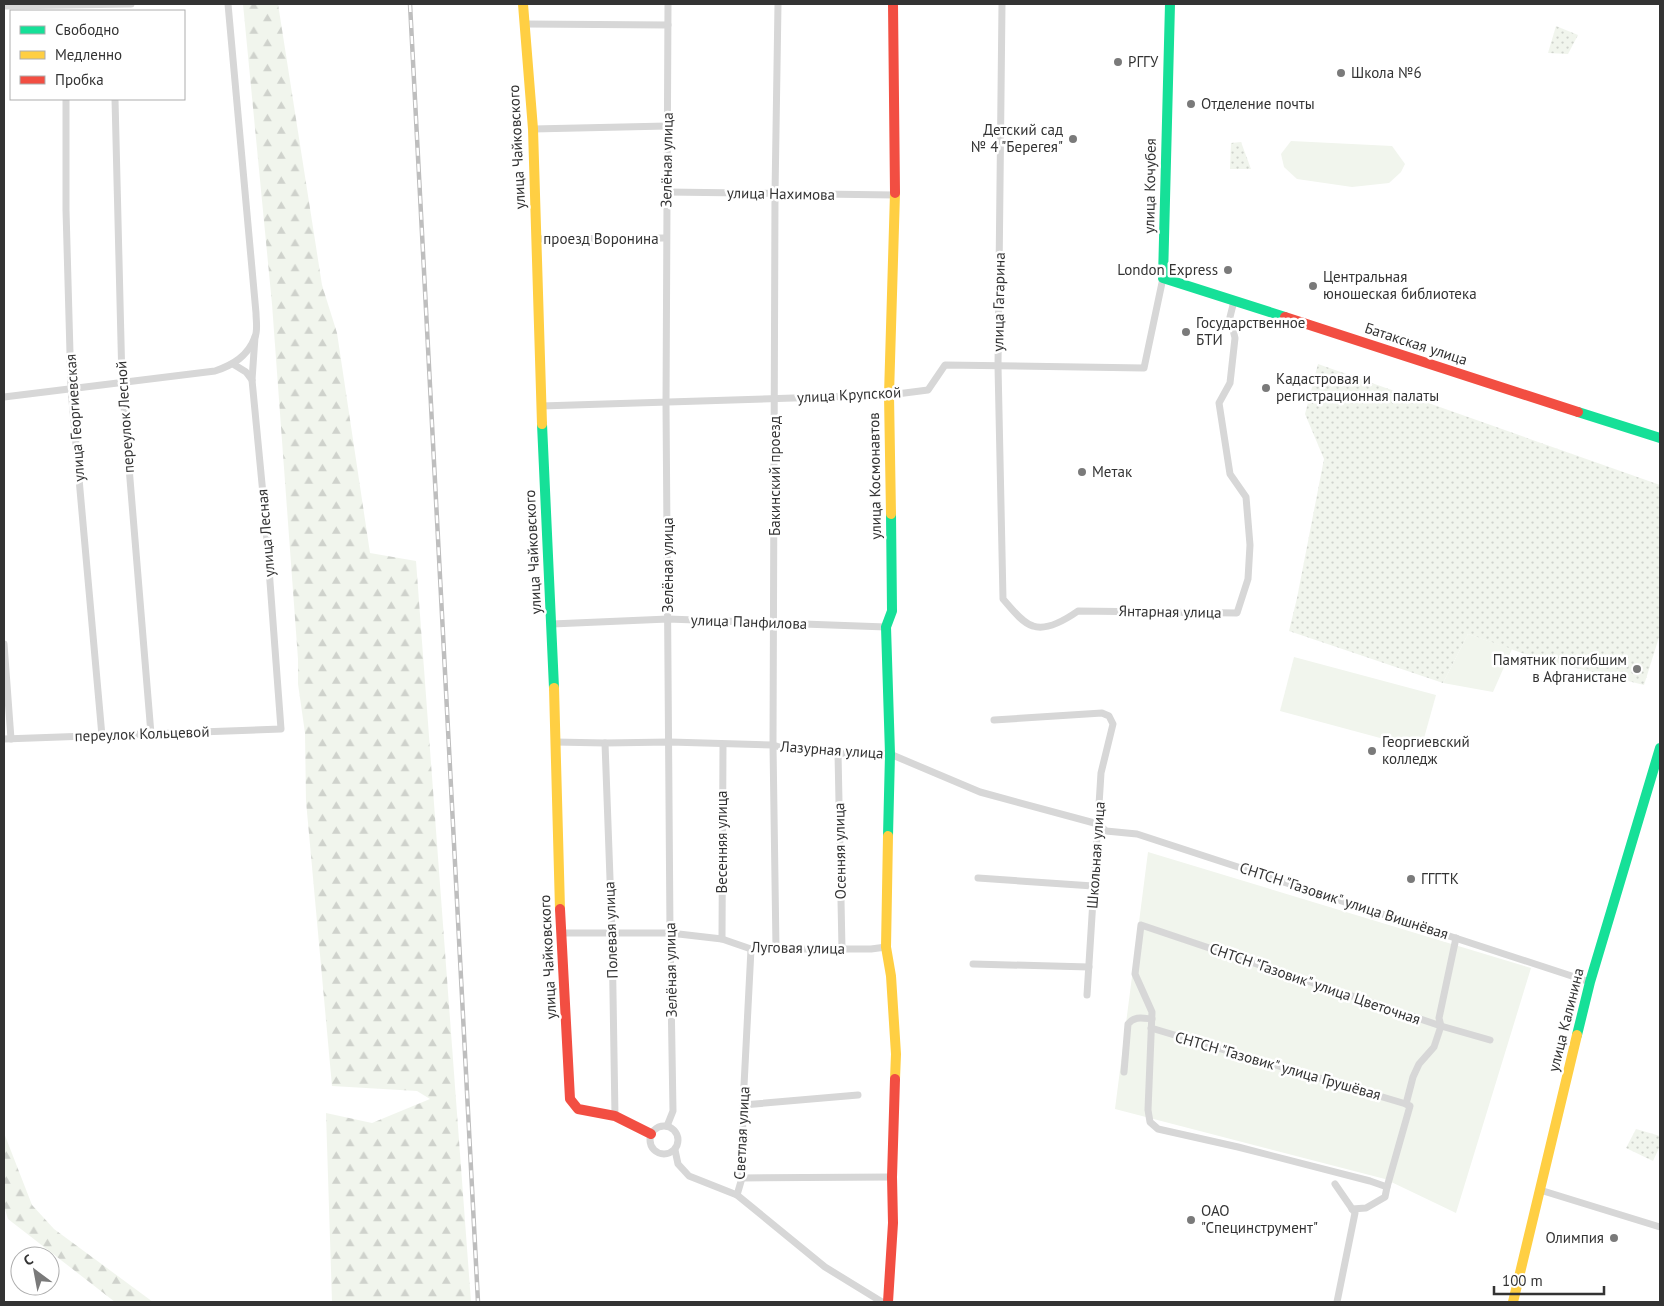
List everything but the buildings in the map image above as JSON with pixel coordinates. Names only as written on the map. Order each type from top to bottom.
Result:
[{"type":"street","points":[[4,6],[67,7],[131,4]]},
{"type":"street","name":"улица Лесная","points":[[228,4],[256,313],[252,380],[266,515],[280,729]]},
{"type":"street","name":"улица Чайковского","points":[[523,4],[533,129],[541,406],[552,624],[561,933],[570,1099],[578,1109],[616,1116]]},
{"type":"street","name":"Зелёная улица","points":[[667,1126],[673,1111],[666,404],[668,4]]},
{"type":"street","name":"Бакинский проезд","points":[[776,948],[773,745],[774,194],[778,4]]},
{"type":"street","name":"улица Космонавтов","points":[[888,1302],[893,1223],[892,1177],[896,1054],[886,948],[890,754],[886,627],[892,611],[889,395],[895,195],[894,4]]},
{"type":"street","name":"улица Гагарина","points":[[1002,4],[998,366],[1003,599]]},
{"type":"street","name":"улица Кочубея","points":[[1144,368],[1163,278],[1170,4]]},
{"type":"street","points":[[525,24],[668,24]]},
{"type":"street","name":"улица Георгиевская","points":[[66,100],[66,210],[71,389],[102,736]]},
{"type":"street","name":"переулок Лесной","points":[[115,100],[122,382],[151,734]]},
{"type":"street","points":[[533,129],[667,126]]},
{"type":"street","name":"улица Нахимова","points":[[666,192],[895,195]]},
{"type":"street","name":"проезд Воронина","points":[[536,239],[666,238]]},
{"type":"street","name":"Батакская улица","points":[[1163,278],[1660,438]]},
{"type":"street","name":"Янтарная улица","points":[[1003,599],[1017,615],[1034,627],[1049,626],[1065,621],[1078,611],[1237,613],[1248,579],[1250,544],[1246,497],[1230,474],[1218,404],[1230,383],[1235,338],[1230,317],[1234,301]]},
{"type":"street","points":[[4,397],[214,371],[233,364],[242,357],[255,337]]},
{"type":"street","points":[[233,364],[246,372],[252,380]]},
{"type":"street","name":"улица Крупской","points":[[541,406],[666,404],[775,398],[889,395],[928,390],[944,365],[1144,368]]},
{"type":"street","name":"улица Панфилова","points":[[552,624],[668,619],[886,627]]},
{"type":"street","points":[[4,644],[7,739]]},
{"type":"street","name":"Школьная улица","points":[[994,720],[1102,713],[1110,716],[1113,724],[1102,773],[1087,995]]},
{"type":"street","name":"переулок Кольцевой","points":[[7,739],[280,729]]},
{"type":"street","name":"Лазурная улица","points":[[555,742],[670,742],[773,745],[786,749],[890,754],[980,792],[1098,824]]},
{"type":"street","name":"Полевая улица","points":[[604,743],[612,933],[616,1116]]},
{"type":"street","name":"Весенняя улица","points":[[722,939],[723,745]]},
{"type":"street","name":"улица Калинина","points":[[1513,1302],[1590,982],[1660,748]]},
{"type":"street","name":"Осенняя улица","points":[[838,753],[842,949]]},
{"type":"street","name":"СНТСН \"Газовик\" улица Вишнёвая","points":[[1098,824],[1106,831],[1137,834],[1590,982]]},
{"type":"street","points":[[978,878],[1093,886]]},
{"type":"street","name":"СНТСН \"Газовик\" улица Цветочная","points":[[1152,1019],[1152,1012],[1135,974],[1141,925],[1441,1026],[1490,1040]]},
{"type":"street","name":"Луговая улица","points":[[561,933],[670,933],[722,939],[751,950],[776,948],[886,948]]},
{"type":"street","points":[[1352,1209],[1366,1208],[1386,1197],[1387,1186],[1410,1106],[1406,1104],[1413,1077],[1419,1064],[1434,1047],[1441,1026],[1439,1018],[1456,938]]},
{"type":"street","name":"Светлая улица","points":[[751,950],[743,1104],[742,1178],[737,1195],[825,1267],[882,1302]]},
{"type":"street","points":[[973,964],[1089,967]]},
{"type":"street","points":[[1124,1072],[1128,1024],[1136,1018],[1152,1019],[1148,1110],[1150,1122],[1158,1129],[1238,1147],[1387,1186]]},
{"type":"street","name":"СНТСН \"Газовик\" улица Грушёвая","points":[[1151,1028],[1406,1104]]},
{"type":"street","points":[[743,1104],[858,1095]]},
{"type":"street","points":[[616,1116],[651,1134]]},
{"type":"street","points":[[661,1126],[667,1126],[672,1128],[679,1141],[675,1150],[669,1154],[662,1154],[656,1152],[651,1144],[651,1134],[661,1126]]},
{"type":"street","points":[[675,1150],[678,1164],[689,1176],[737,1195]]},
{"type":"street","points":[[742,1178],[892,1177]]},
{"type":"street","points":[[1334,1184],[1355,1213],[1337,1302]]},
{"type":"street","points":[[1540,1190],[1660,1227]]},
{"type":"green space","points":[[243,4],[278,4],[322,285],[337,333],[370,553],[416,561],[471,1302],[332,1302],[326,1113],[372,1123],[430,1099],[417,1091],[332,1086],[306,801],[305,733],[298,684],[298,659],[272,304]]},
{"type":"green space","points":[[1556,26],[1578,35],[1568,54],[1548,53]]},
{"type":"green space","points":[[1291,141],[1392,146],[1405,164],[1401,172],[1389,183],[1352,187],[1297,179],[1284,167],[1281,154]]},
{"type":"green space","points":[[1241,142],[1251,169],[1230,169],[1231,143]]},
{"type":"green space","points":[[1318,364],[1660,485],[1660,634],[1644,685],[1536,658],[1468,634],[1443,683],[1289,631],[1324,459],[1305,414]]},
{"type":"green space","points":[[1468,634],[1512,649],[1493,692],[1443,683]]},
{"type":"green space","points":[[1294,657],[1436,695],[1421,749],[1280,711]]},
{"type":"green space","points":[[1148,852],[1531,968],[1456,1213],[1385,1179],[1115,1109]]},
{"type":"green space","points":[[1636,1129],[1660,1136],[1660,1146],[1653,1161],[1626,1148]]},
{"type":"green space","points":[[4,1133],[32,1205],[54,1229],[153,1302],[115,1302],[60,1259],[60,1246],[43,1246],[8,1219],[4,1206]]},
{"type":"railway","points":[[410,4],[478,1302]]},
{"type":"traffic: fast","points":[[1170,4],[1163,278],[1285,317]]},
{"type":"traffic: fast","points":[[1578,412],[1660,438]]},
{"type":"traffic: fast","points":[[542,424],[554,688]]},
{"type":"traffic: fast","points":[[888,836],[890,754],[886,627],[892,611],[891,514]]},
{"type":"traffic: fast","points":[[1577,1035],[1590,982],[1660,748]]},
{"type":"traffic: slow","points":[[523,4],[533,129],[542,424]]},
{"type":"traffic: slow","points":[[891,514],[889,395],[895,193]]},
{"type":"traffic: slow","points":[[554,688],[560,909]]},
{"type":"traffic: slow","points":[[888,836],[886,947],[891,976],[896,1054],[895,1079]]},
{"type":"traffic: slow","points":[[1513,1302],[1577,1035]]},
{"type":"traffic: jam","points":[[893,4],[895,193]]},
{"type":"traffic: jam","points":[[1285,317],[1578,412]]},
{"type":"traffic: jam","points":[[560,909],[570,1099],[578,1109],[615,1116],[651,1134]]},
{"type":"traffic: jam","points":[[888,1302],[893,1223],[892,1177],[895,1079]]},
{"type":"place","name":"РГГУ","points":[[1118,62]]},
{"type":"place","name":"Школа №6","points":[[1341,73]]},
{"type":"place","name":"Отделение почты","points":[[1191,104]]},
{"type":"place","name":"Детский сад № 4 \"Берегея\"","points":[[1073,139]]},
{"type":"place","name":"London Express","points":[[1228,270]]},
{"type":"place","name":"Центральная юношеская библиотека","points":[[1313,286]]},
{"type":"place","name":"Государственное БТИ","points":[[1186,332]]},
{"type":"place","name":"Кадастровая и регистрационная палаты","points":[[1266,388]]},
{"type":"place","name":"Метак","points":[[1082,472]]},
{"type":"place","name":"Памятник погибшим в Афганистане","points":[[1637,669]]},
{"type":"place","name":"Георгиевский колледж","points":[[1372,751]]},
{"type":"place","name":"ГГГТК","points":[[1411,879]]},
{"type":"place","name":"ОАО \"Специнструмент\"","points":[[1191,1220]]},
{"type":"place","name":"Олимпия","points":[[1614,1238]]}]
